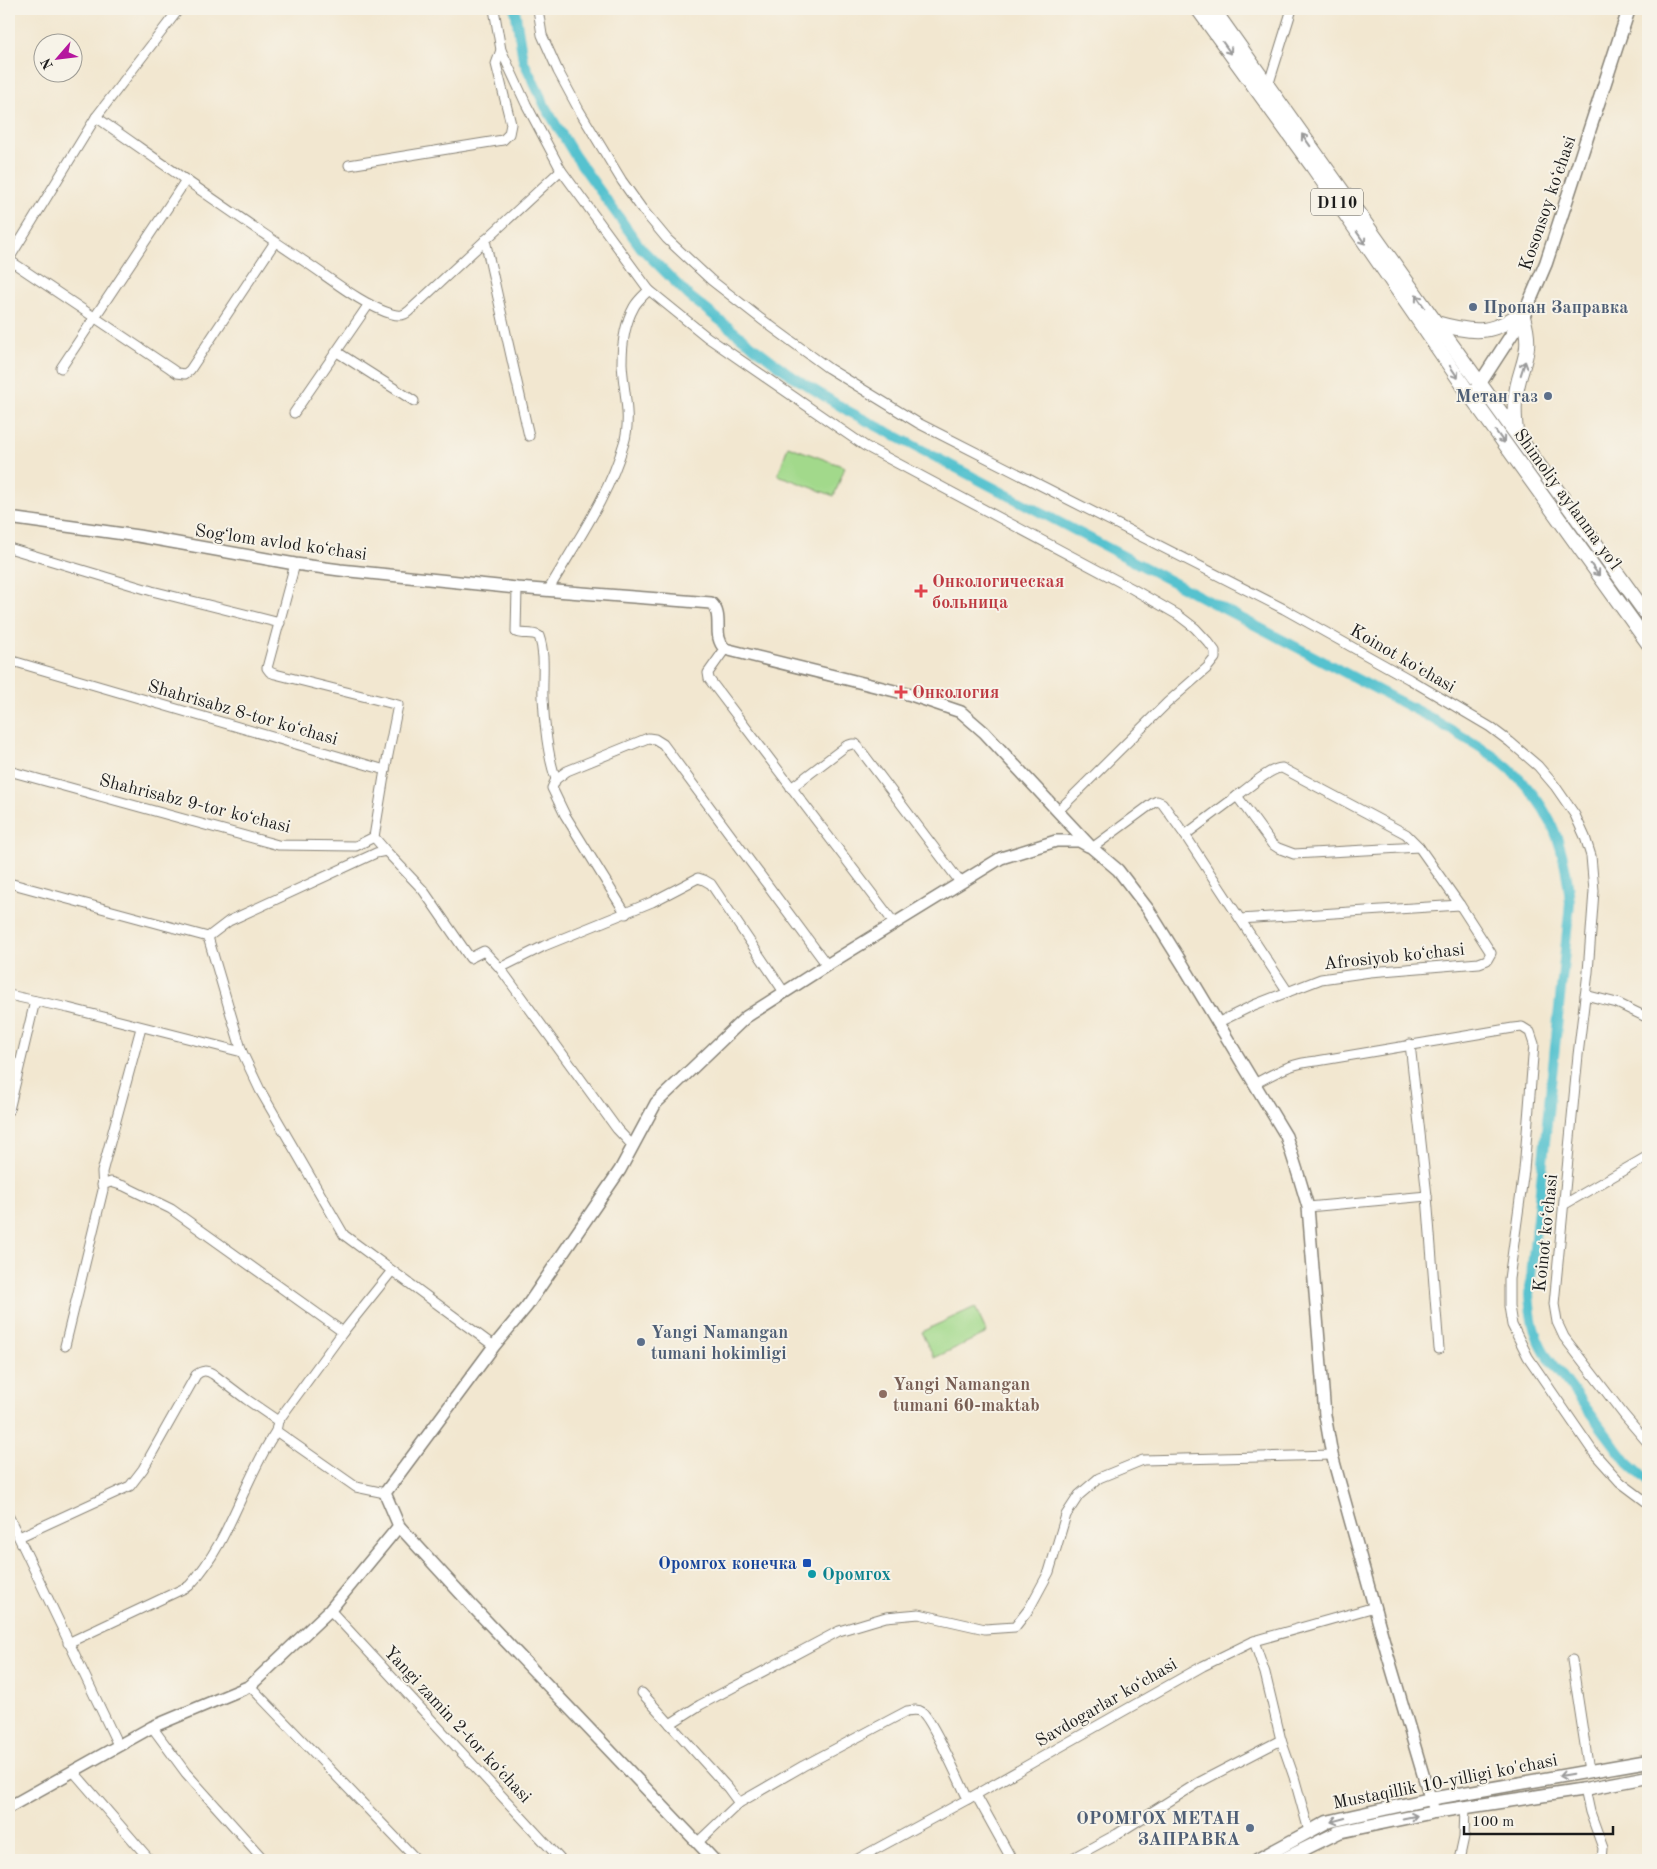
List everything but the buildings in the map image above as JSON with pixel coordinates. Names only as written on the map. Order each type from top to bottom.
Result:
[{"type":"main road","name":"Shimoliy aylanma yoʻl","points":[[1198,9],[1313,167],[1472,398],[1648,643]]},
{"type":"main road","name":"Shimoliy aylanma yoʻl","points":[[1213,9],[1436,323],[1648,616]]},
{"type":"main road","name":"Kosonsoy koʻchasi","points":[[1472,398],[1524,313],[1553,241],[1629,9]]},
{"type":"main road","points":[[1436,323],[1460,330],[1489,330],[1524,313],[1528,346],[1515,400],[1516,433]]},
{"type":"main road","name":"Mustaqillik 10-yilligi ko'chasi","points":[[1258,1860],[1327,1822],[1432,1805],[1589,1771],[1648,1761]]},
{"type":"main road","name":"Mustaqillik 10-yilligi ko'chasi","points":[[1282,1860],[1339,1832],[1432,1805],[1465,1806],[1585,1789],[1648,1777]]},
{"type":"street","points":[[179,9],[96,117],[9,260],[170,368],[185,374],[190,370],[275,242]]},
{"type":"street","points":[[494,9],[501,50],[526,104],[561,170],[649,290],[707,337],[866,446],[1106,574],[1178,615],[1195,628],[1213,648],[1215,658],[1207,668],[1167,703],[1058,811]]},
{"type":"street","name":"Koinot koʻchasi","points":[[538,9],[542,34],[558,71],[622,181],[642,209],[668,239],[718,286],[828,368],[918,423],[1284,609],[1401,674],[1490,727],[1519,748],[1555,786],[1575,815],[1585,837],[1591,856],[1594,892],[1554,1304],[1564,1337],[1648,1443]]},
{"type":"street","points":[[1268,86],[1292,9]]},
{"type":"street","points":[[349,165],[503,140],[509,134],[511,124],[496,64],[501,50]]},
{"type":"street","points":[[96,117],[275,242],[369,304],[390,314],[404,315],[561,170]]},
{"type":"street","points":[[61,368],[186,180]]},
{"type":"street","points":[[485,240],[528,436]]},
{"type":"street","points":[[549,589],[607,490],[624,444],[627,431],[627,407],[622,362],[624,334],[634,306],[649,290]]},
{"type":"street","points":[[294,414],[369,304]]},
{"type":"street","points":[[337,352],[414,401]]},
{"type":"street","name":"Sogʻlom avlod koʻchasi","points":[[9,518],[138,536],[295,564],[517,588],[711,603],[716,608],[718,615],[717,636],[720,644],[725,648]]},
{"type":"street","points":[[9,548],[152,591],[280,623]]},
{"type":"street","points":[[295,564],[267,664],[270,672],[340,692],[398,705],[374,837],[423,890],[470,958],[484,951],[500,968],[617,1129],[632,1145]]},
{"type":"street","points":[[517,588],[516,632],[521,634],[532,633],[539,636],[543,647],[543,698],[551,767],[556,779]]},
{"type":"street","points":[[895,924],[709,678],[708,673],[725,648],[911,695],[961,712],[984,732],[1092,848],[1118,870],[1143,902],[1217,1023],[1286,1136],[1308,1207],[1325,1415],[1332,1455],[1432,1805]]},
{"type":"street","name":"Shahrisabz 8-tor koʻchasi","points":[[9,660],[385,770]]},
{"type":"street","points":[[626,914],[556,798],[552,788],[556,779],[566,771],[642,740],[648,738],[655,739],[663,744],[827,965]]},
{"type":"street","points":[[791,788],[846,746],[856,744],[960,882]]},
{"type":"street","name":"Afrosiyob koʻchasi","points":[[1185,835],[1271,771],[1282,768],[1406,834],[1419,847],[1490,950],[1490,956],[1487,960],[1479,963],[1341,975],[1322,979],[1217,1023]]},
{"type":"street","name":"Shahrisabz 9-tor koʻchasi","points":[[9,771],[278,845],[356,846],[374,837]]},
{"type":"street","points":[[1237,796],[1272,844],[1294,854],[1419,847]]},
{"type":"street","points":[[1092,848],[1146,807],[1157,801],[1165,806],[1288,992]]},
{"type":"street","points":[[385,1492],[494,1346],[528,1306],[620,1170],[656,1104],[746,1017],[1001,858],[1056,841],[1079,841],[1092,848]]},
{"type":"street","points":[[208,937],[229,921],[376,853],[386,852]]},
{"type":"street","points":[[500,968],[544,946],[626,914],[698,878],[711,884],[784,992]]},
{"type":"street","points":[[9,883],[208,937]]},
{"type":"street","points":[[1240,919],[1460,905]]},
{"type":"street","points":[[208,937],[242,1052],[260,1090],[344,1235],[494,1346]]},
{"type":"street","points":[[9,995],[242,1052]]},
{"type":"street","points":[[1585,996],[1616,1003],[1648,1018]]},
{"type":"street","points":[[9,1110],[35,1001]]},
{"type":"street","points":[[1254,1084],[1292,1064],[1358,1055],[1410,1044],[1513,1028],[1522,1027],[1530,1032],[1534,1044],[1524,1161],[1509,1279],[1509,1306],[1512,1324],[1528,1358],[1594,1453],[1620,1482],[1632,1493],[1648,1503]]},
{"type":"street","points":[[65,1346],[103,1190],[102,1172],[140,1028]]},
{"type":"street","points":[[1410,1044],[1427,1196],[1439,1349]]},
{"type":"street","points":[[1565,1204],[1648,1156]]},
{"type":"street","points":[[102,1184],[111,1182],[124,1186],[171,1209],[344,1332]]},
{"type":"street","points":[[1308,1207],[1427,1196]]},
{"type":"street","points":[[68,1643],[189,1586],[200,1575],[221,1542],[276,1431],[278,1421],[344,1332],[392,1272]]},
{"type":"street","points":[[19,1537],[130,1486],[143,1469],[196,1375],[201,1371],[213,1374],[278,1421]]},
{"type":"street","points":[[276,1431],[356,1488],[385,1492]]},
{"type":"street","points":[[670,1724],[700,1705],[839,1631],[886,1617],[919,1614],[985,1629],[1015,1628],[1029,1609],[1049,1572],[1066,1515],[1079,1495],[1099,1478],[1142,1460],[1332,1455]]},
{"type":"street","points":[[385,1492],[399,1526],[473,1607],[714,1860]]},
{"type":"street","points":[[9,1517],[118,1745]]},
{"type":"street","points":[[10,1803],[73,1771],[152,1727],[250,1686],[330,1610],[399,1526]]},
{"type":"street","name":"Savdogarlar koʻchasi","points":[[856,1860],[972,1797],[1203,1666],[1254,1641],[1375,1608]]},
{"type":"street","name":"Yangi zamin 2-tor koʻchasi","points":[[330,1610],[561,1860]]},
{"type":"street","points":[[1254,1641],[1265,1674],[1281,1740],[1294,1777],[1309,1831]]},
{"type":"street","points":[[1572,1660],[1589,1771]]},
{"type":"street","points":[[250,1686],[416,1860]]},
{"type":"street","points":[[642,1694],[728,1788],[739,1803]]},
{"type":"street","points":[[697,1843],[739,1803],[803,1766],[907,1711],[915,1710],[922,1712],[1012,1860]]},
{"type":"street","points":[[152,1727],[186,1773],[264,1860]]},
{"type":"street","points":[[1069,1860],[1117,1834],[1198,1783],[1281,1740]]},
{"type":"street","points":[[73,1771],[150,1860]]},
{"type":"street","points":[[1585,1789],[1590,1812],[1609,1860]]},
{"type":"street","points":[[1459,1860],[1464,1837],[1465,1806]]},
{"type":"street","points":[[1602,1860],[1603,1848]]},
{"type":"street","points":[[872,1851],[877,1860]]},
{"type":"green space","points":[[788,446],[845,467],[834,496],[778,475]]},
{"type":"green space","points":[[975,1307],[987,1333],[934,1358],[921,1332]]},
{"type":"waterway","points":[[515,9],[523,60],[546,108],[575,156],[641,248],[689,296],[741,337],[792,376],[848,411],[1431,718],[1496,758],[1529,789],[1551,822],[1558,840],[1564,860],[1570,903],[1529,1295],[1532,1318],[1535,1332],[1545,1353],[1627,1462],[1648,1481]]},
{"type":"place","name":"Пропан Заправка","points":[[1473,307]]},
{"type":"place","name":"Метан газ","points":[[1548,396]]},
{"type":"place","name":"Онкологическая больница","points":[[921,591]]},
{"type":"place","name":"Онкология","points":[[901,692]]},
{"type":"place","name":"Yangi Namangan tumani hokimligi","points":[[641,1342]]},
{"type":"place","name":"Yangi Namangan tumani 60-maktab","points":[[883,1394]]},
{"type":"place","name":"Оромгох конечка","points":[[807,1563]]},
{"type":"place","name":"Оромгох","points":[[812,1574]]},
{"type":"place","name":"ОРОМГОХ МЕТАН ЗАПРАВКА","points":[[1250,1828]]}]
